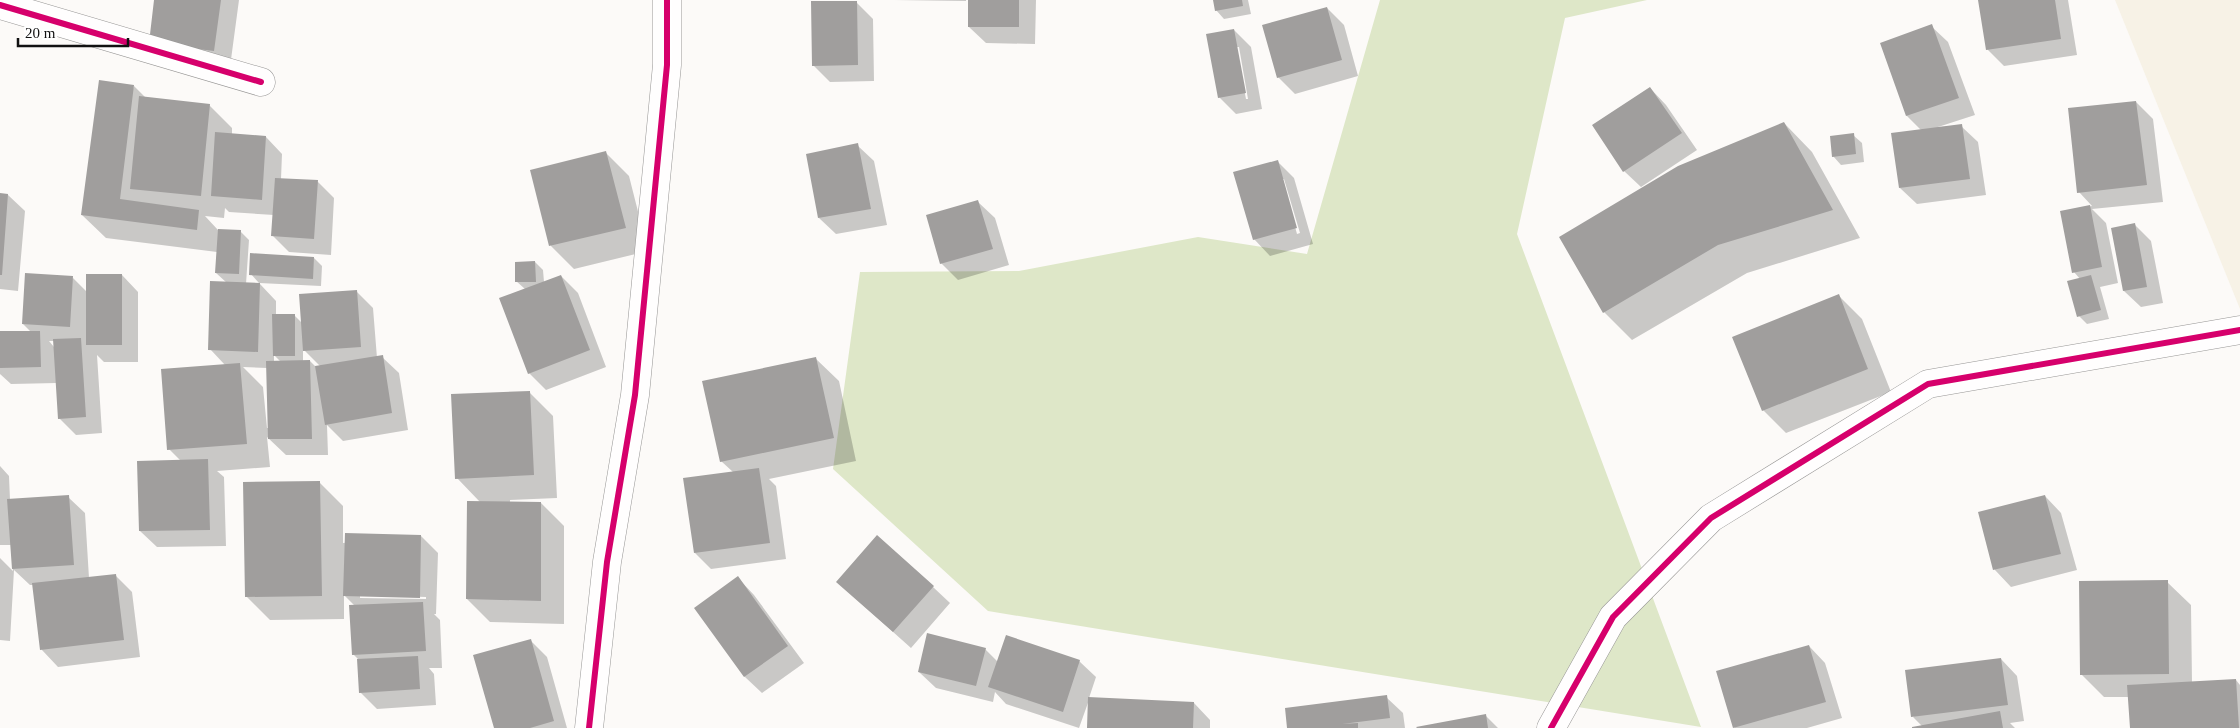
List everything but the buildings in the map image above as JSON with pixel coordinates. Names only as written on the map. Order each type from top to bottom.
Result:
[{"type":"street","points":[[589,728],[607,562],[635,395],[666,65],[667,0]]},
{"type":"street","points":[[0,5],[261,82]]},
{"type":"street","points":[[1551,728],[1613,617],[1712,518],[1928,384],[2240,330]]},
{"type":"shaded area","points":[[2115,0],[2240,0],[2240,309]]},
{"type":"green space","points":[[1380,0],[1647,0],[1565,18],[1517,234],[1701,727],[988,611],[833,469],[860,272],[1019,271],[1198,237],[1307,254]]},
{"type":"cycle path","points":[[589,728],[607,562],[635,395],[667,65],[667,0]]},
{"type":"cycle path","points":[[0,5],[261,82]]},
{"type":"cycle path","points":[[1551,728],[1613,617],[1711,518],[1928,384],[2240,330]]}]
